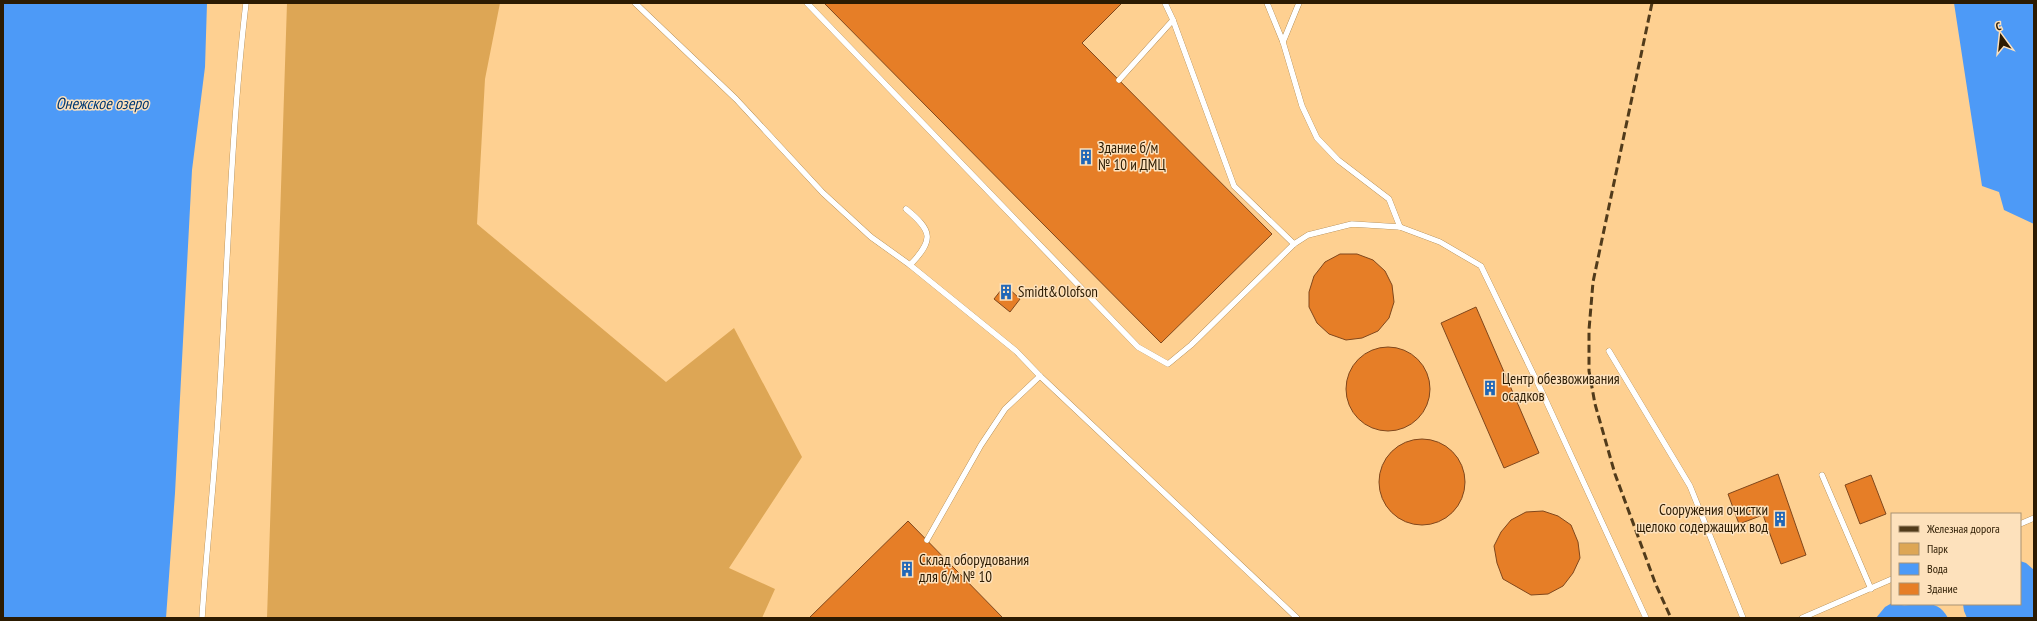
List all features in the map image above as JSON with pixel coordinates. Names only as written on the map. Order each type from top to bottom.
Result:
[{"type":"lane","points":[[202,618],[220,387],[238,68],[246,3]]},
{"type":"lane","points":[[635,3],[736,99],[823,193],[871,236],[910,264],[1016,351],[1040,376],[1297,618]]},
{"type":"lane","points":[[808,3],[1138,348],[1168,364],[1191,345],[1294,244],[1308,235],[1352,224],[1400,227],[1440,242],[1481,266],[1541,390],[1646,618]]},
{"type":"lane","points":[[1165,3],[1173,20],[1234,186],[1294,244]]},
{"type":"lane","points":[[1267,3],[1283,42],[1302,106],[1317,138],[1338,160],[1389,199],[1400,227]]},
{"type":"lane","points":[[1283,42],[1299,3]]},
{"type":"lane","points":[[1119,80],[1173,20]]},
{"type":"lane","points":[[906,209],[918,218],[925,229],[928,241],[923,251],[910,264]]},
{"type":"lane","points":[[1609,351],[1690,486],[1743,618]]},
{"type":"lane","points":[[927,540],[981,445],[1006,409],[1040,376]]},
{"type":"lane","points":[[1822,475],[1871,589]]},
{"type":"lane","points":[[2021,524],[2034,518]]},
{"type":"lane","points":[[1802,618],[1891,580]]},
{"type":"green space","points":[[287,3],[500,3],[485,79],[477,224],[666,382],[734,328],[802,457],[729,568],[775,589],[762,618],[267,618]]},
{"type":"water","name":"Онежское озеро","points":[[3,3],[207,3],[205,67],[192,170],[175,493],[166,618],[3,618]]},
{"type":"water","points":[[1954,3],[2034,3],[2034,224],[2004,210],[1999,192],[1982,186]]},
{"type":"water","points":[[2021,561],[2026,563],[2034,570],[2034,618],[1967,618],[1963,605],[2021,605]]},
{"type":"water","points":[[1891,604],[1891,605],[1932,605],[1942,610],[1948,618],[1876,618],[1885,607]]},
{"type":"building","name":"Здание б/м № 10 и ДМЦ","points":[[824,3],[1122,3],[1082,43],[1272,234],[1161,343]]},
{"type":"building","points":[[1340,254],[1357,254],[1373,260],[1385,271],[1392,285],[1394,302],[1389,318],[1378,331],[1362,338],[1346,340],[1329,334],[1317,323],[1309,307],[1309,292],[1314,276],[1325,262]]},
{"type":"building","name":"Smidt&Olofson","points":[[1005,285],[1020,299],[1010,312],[994,299]]},
{"type":"building","name":"Центр обезвоживания осадков","points":[[1476,307],[1539,453],[1504,468],[1441,323]]},
{"type":"building","points":[[1388,347],[1404,350],[1418,359],[1427,373],[1430,389],[1427,405],[1418,419],[1404,428],[1388,431],[1372,428],[1358,419],[1349,405],[1346,389],[1349,373],[1358,359],[1372,350]]},
{"type":"building","points":[[1414,439],[1430,439],[1439,442],[1453,451],[1462,465],[1465,474],[1465,490],[1462,499],[1453,513],[1439,522],[1430,525],[1414,525],[1398,518],[1391,513],[1386,506],[1379,490],[1379,474],[1386,458],[1391,451],[1398,446]]},
{"type":"building","name":"Сооружения очистки щелоко содержащих вод","points":[[1778,474],[1806,555],[1781,564],[1763,515],[1739,524],[1728,494]]},
{"type":"building","points":[[1871,475],[1886,514],[1860,524],[1845,485]]},
{"type":"building","points":[[1543,511],[1558,516],[1571,525],[1578,542],[1580,558],[1573,573],[1563,586],[1548,594],[1531,595],[1503,579],[1497,563],[1494,546],[1501,532],[1511,520],[1526,512]]},
{"type":"building","name":"Склад оборудования для б/м № 10","points":[[908,521],[1003,618],[809,618]]},
{"type":"railway","points":[[1652,3],[1593,282],[1589,330],[1589,371],[1595,404],[1615,474],[1656,585],[1671,618]]},
{"type":"place","name":"Здание б/м № 10 и ДМЦ","points":[[1086,157]]},
{"type":"place","name":"Smidt&Olofson","points":[[1006,292]]},
{"type":"place","name":"Центр обезвоживания осадков","points":[[1490,388]]},
{"type":"place","name":"Сооружения очистки щелоко содержащих вод","points":[[1780,519]]},
{"type":"place","name":"Склад оборудования для б/м № 10","points":[[907,569]]}]
